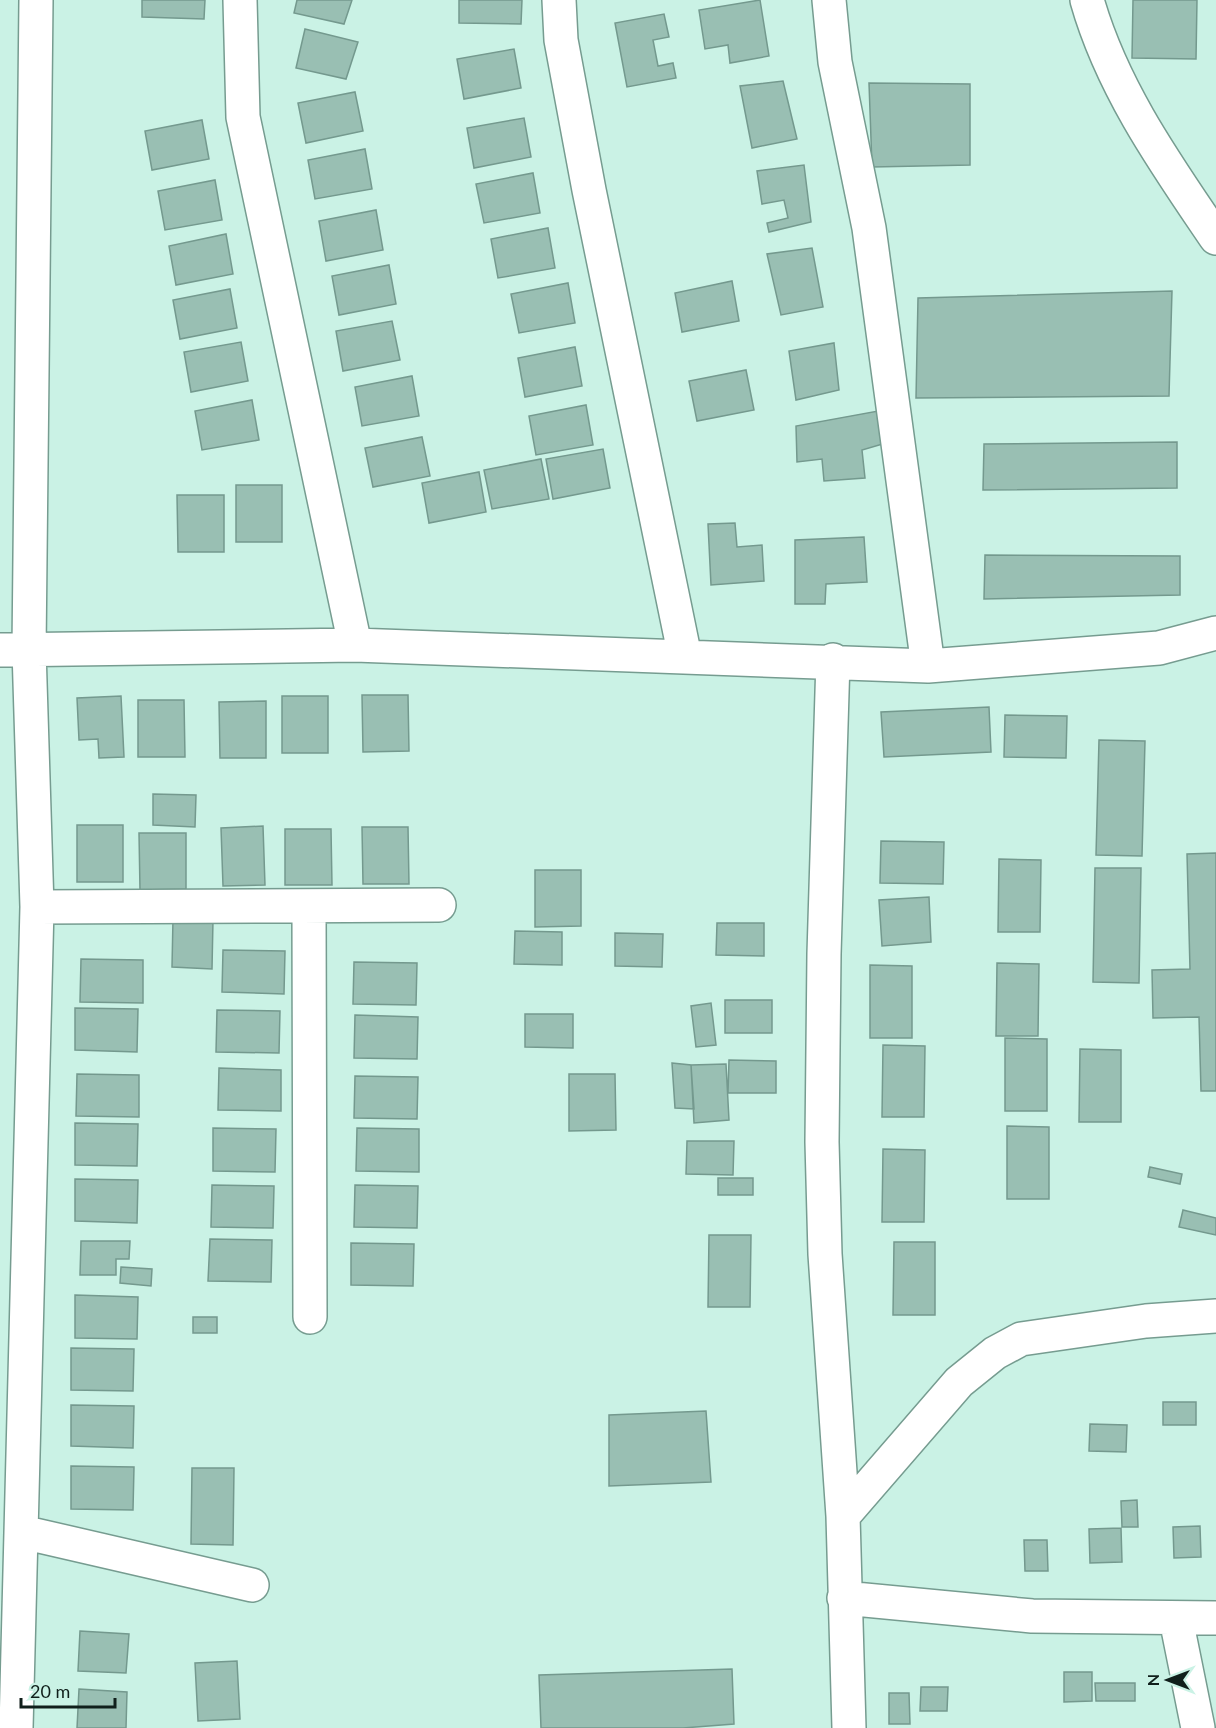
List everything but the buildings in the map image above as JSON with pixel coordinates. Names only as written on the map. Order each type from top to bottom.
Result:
[{"type":"street","points":[[16,1728],[37,907],[15,650],[36,0]]},
{"type":"street","points":[[240,0],[243,117],[356,645]]},
{"type":"street","points":[[559,0],[561,40],[587,178],[685,657]]},
{"type":"street","points":[[829,0],[835,62],[868,228],[928,666]]},
{"type":"street","points":[[1087,0],[1098,37],[1145,132],[1216,238]]},
{"type":"street","points":[[15,650],[356,645],[833,660],[928,666],[1159,648],[1216,633]]},
{"type":"street","points":[[833,660],[824,954],[822,1142],[825,1254],[843,1516],[849,1728]]},
{"type":"street","points":[[37,907],[439,905]]},
{"type":"street","points":[[309,907],[310,1317]]},
{"type":"street","points":[[843,1516],[959,1382],[995,1353],[1021,1339],[1146,1321],[1216,1316]]},
{"type":"street","points":[[22,1532],[252,1585]]},
{"type":"street","points":[[844,1598],[1032,1616],[1216,1618]]},
{"type":"street","points":[[1176,1619],[1198,1728]]}]
